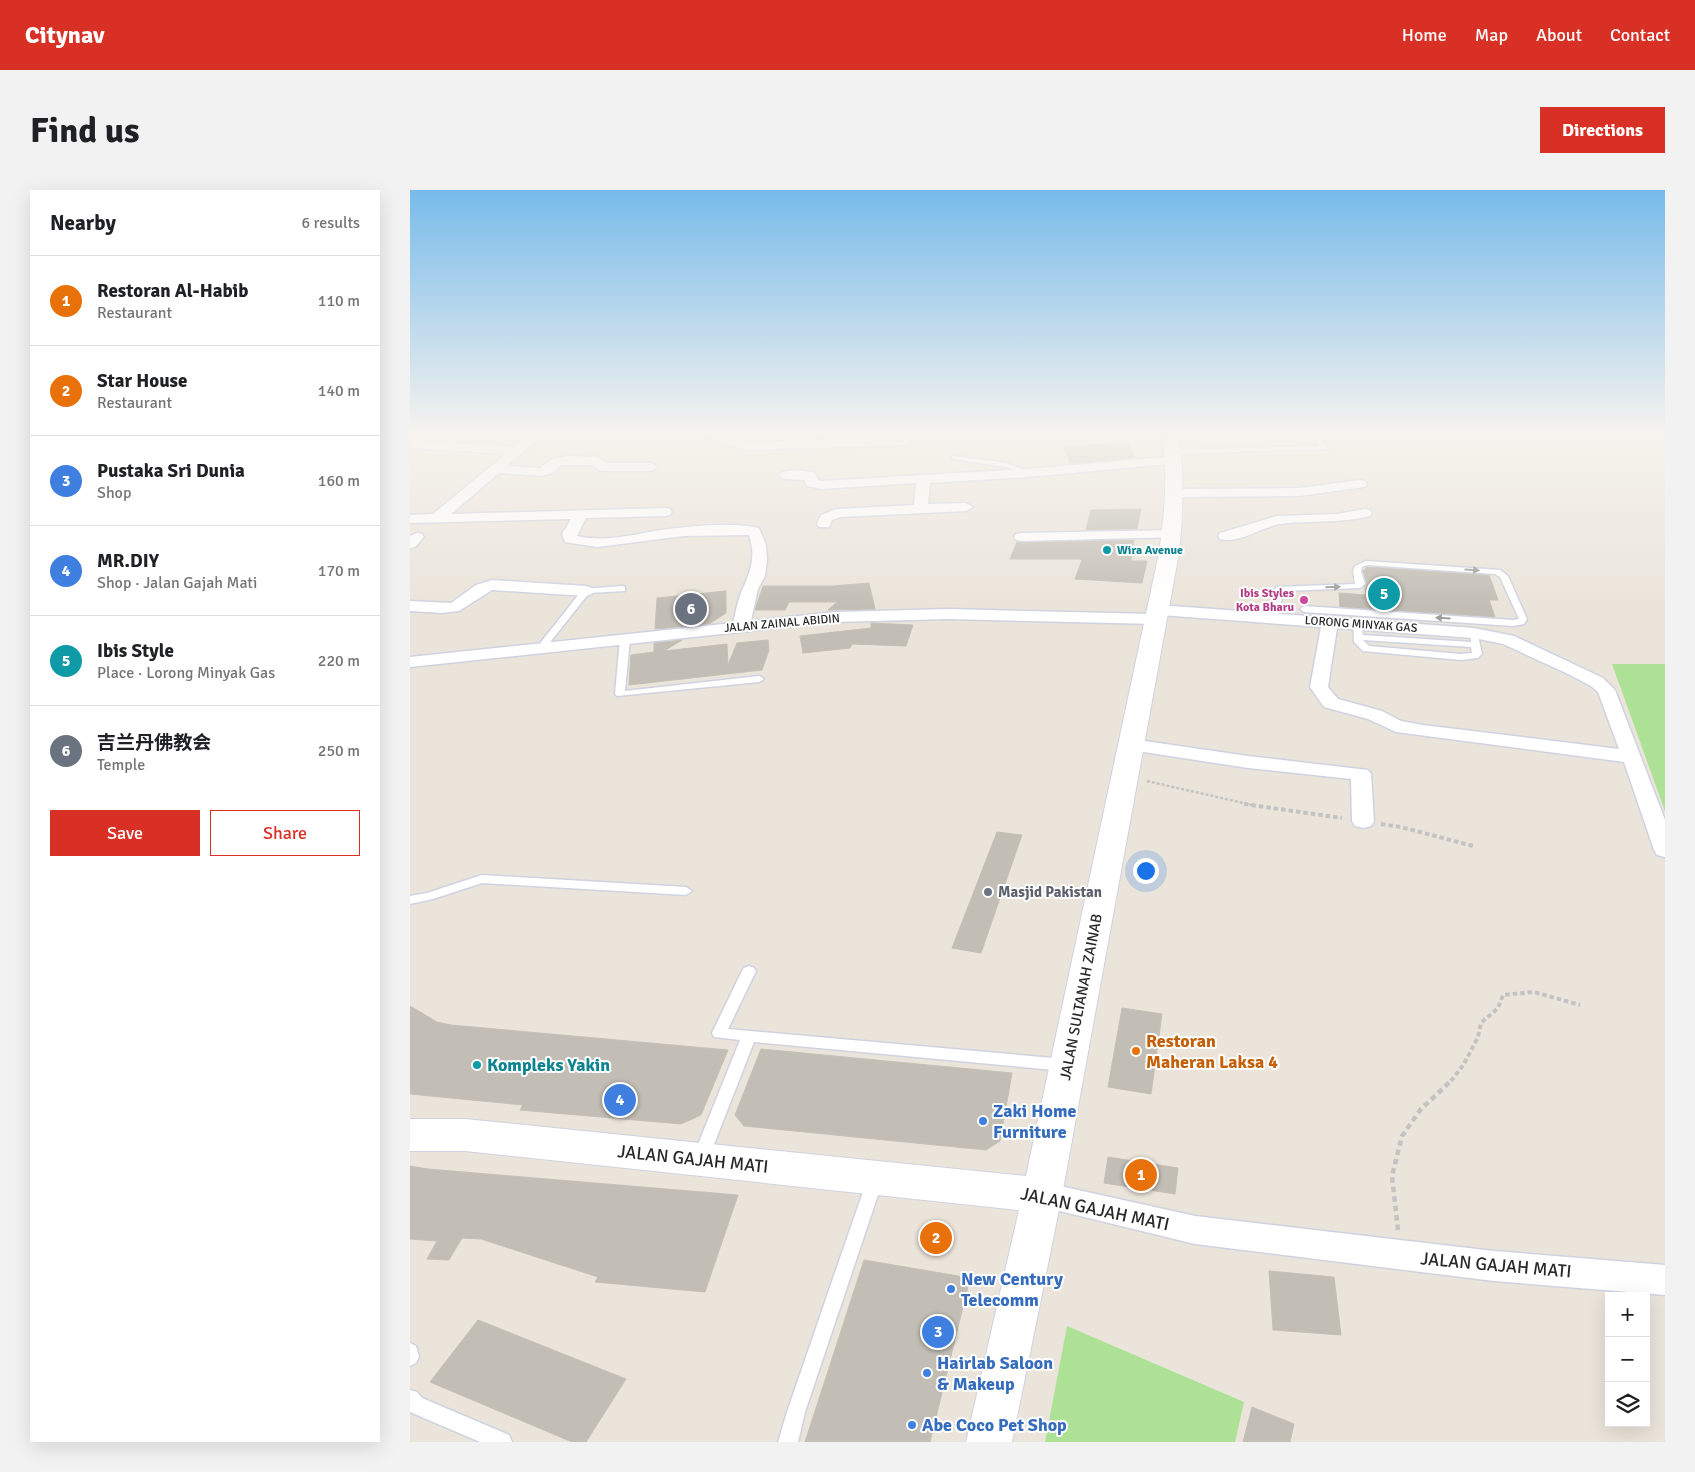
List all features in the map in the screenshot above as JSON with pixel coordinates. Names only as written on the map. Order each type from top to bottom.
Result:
[{"type":"main road","name":"JALAN SULTANAH ZAINAB","points":[[989,1442],[1042,1195],[1157,614],[1172,534],[1176,493]]},
{"type":"main road","name":"JALAN GAJAH MATI","points":[[410,1122],[464,1135]]},
{"type":"main road","name":"JALAN GAJAH MATI","points":[[410,1135],[464,1135],[1042,1195]]},
{"type":"street","points":[[436,519],[469,491]]},
{"type":"street","points":[[921,509],[922,491]]},
{"type":"street","points":[[1176,493],[1303,491]]},
{"type":"street","points":[[824,524],[826,518],[831,515],[845,512],[966,507]]},
{"type":"street","points":[[410,519],[665,512]]},
{"type":"street","points":[[1225,536],[1250,530],[1276,520],[1337,518],[1365,514]]},
{"type":"street","points":[[581,515],[569,534],[570,539],[578,542],[617,540],[684,532],[754,532],[760,541],[759,568],[754,584],[750,589],[742,626]]},
{"type":"street","points":[[1021,537],[1172,534]]},
{"type":"street","points":[[410,606],[458,606],[480,588],[492,585],[586,591]]},
{"type":"street","name":"LORONG MINYAK GAS","points":[[1157,614],[1274,618],[1304,603],[1330,622],[1358,630],[1508,640],[1597,682],[1606,690],[1632,757]]},
{"type":"street","name":"JALAN ZAINAL ABIDIN","points":[[410,662],[836,617],[892,614],[1157,614]]},
{"type":"street","points":[[1330,622],[1318,687],[1331,702],[1374,715],[1396,726],[1423,731],[1632,757],[1665,850]]},
{"type":"street","points":[[1131,745],[1248,762],[1361,774],[1363,821]]},
{"type":"street","name":"JALAN GAJAH MATI","points":[[1042,1195],[1195,1230],[1401,1256],[1665,1280]]},
{"type":"lane","points":[[1274,618],[1279,590],[1304,603],[1513,623],[1521,622],[1523,619],[1504,576],[1492,571],[1360,564],[1357,571],[1361,582],[1360,585],[1304,603]]},
{"type":"lane","points":[[541,648],[586,591],[622,589]]},
{"type":"lane","points":[[1358,630],[1362,646],[1366,649],[1452,656],[1475,656],[1477,654],[1475,639]]},
{"type":"lane","points":[[625,639],[620,694],[759,679]]},
{"type":"lane","points":[[410,900],[429,897],[482,879],[686,891]]},
{"type":"lane","points":[[749,972],[719,1033],[1067,1065]]},
{"type":"lane","points":[[700,1160],[749,1036]]},
{"type":"lane","points":[[788,1442],[796,1412],[876,1178]]},
{"type":"lane","points":[[410,1352],[410,1357]]},
{"type":"lane","points":[[410,1399],[415,1405],[502,1442]]},
{"type":"path","points":[[1125,776],[1245,804],[1401,827],[1473,846]]},
{"type":"path","points":[[1401,1256],[1392,1176],[1402,1136],[1421,1109],[1449,1084],[1464,1064],[1478,1037],[1481,1023],[1498,1008],[1503,996],[1534,992],[1580,1005]]},
{"type":"green space","points":[[1612,664],[1665,664],[1665,811]]},
{"type":"green space","points":[[1067,1326],[1244,1402],[1235,1442],[1045,1442]]},
{"type":"building","points":[[1141,509],[1137,529],[1086,530],[1091,510]]},
{"type":"building","points":[[1134,540],[1131,561],[1147,561],[1142,583],[1075,579],[1082,560],[1079,559],[1010,559],[1017,542]]},
{"type":"building","points":[[1367,567],[1489,575],[1498,600],[1489,600],[1495,617],[1340,607],[1339,593],[1366,595],[1365,587],[1367,583],[1363,571]]},
{"type":"building","points":[[869,583],[875,609],[828,610],[837,602],[789,602],[785,610],[755,610],[763,586],[833,586]]},
{"type":"building","points":[[726,591],[726,613],[709,624],[655,629],[657,598]]},
{"type":"building","points":[[871,623],[913,625],[906,646],[852,644],[850,648],[803,653],[800,636],[871,628]]},
{"type":"building","points":[[682,640],[664,651],[727,644],[728,665],[737,643],[768,640],[769,650],[762,670],[629,685],[631,655],[654,652],[654,643]]},
{"type":"building","name":"Masjid Pakistan","points":[[997,832],[1022,835],[981,953],[952,948]]},
{"type":"building","points":[[410,1006],[437,1022],[451,1025],[728,1050],[701,1115],[681,1124],[520,1110],[523,1105],[410,1094]]},
{"type":"building","name":"Restoran Maheran Laksa 4","points":[[1122,1008],[1162,1014],[1151,1094],[1108,1087]]},
{"type":"building","points":[[761,1049],[1012,1073],[1000,1141],[986,1150],[744,1126],[735,1115]]},
{"type":"building","points":[[1108,1157],[1178,1168],[1175,1194],[1104,1183]]},
{"type":"building","points":[[410,1166],[738,1195],[705,1292],[595,1282],[598,1277],[481,1239],[462,1238],[449,1260],[427,1259],[437,1241],[410,1239]]},
{"type":"building","points":[[864,1260],[970,1278],[930,1442],[805,1442]]},
{"type":"building","points":[[1269,1271],[1334,1277],[1341,1335],[1273,1330]]},
{"type":"building","points":[[478,1320],[626,1379],[586,1442],[572,1442],[430,1382]]},
{"type":"building","points":[[1252,1407],[1294,1424],[1290,1442],[1243,1442]]},
{"type":"place","name":"Wira Avenue","points":[[1107,550]]},
{"type":"place","name":"Ibis Style","points":[[1384,594]]},
{"type":"place","name":"Ibis Styles Kota Bharu","points":[[1304,600]]},
{"type":"place","name":"吉兰丹佛教会","points":[[691,609]]},
{"type":"place","name":"Masjid Pakistan","points":[[988,892]]},
{"type":"place","name":"Restoran Maheran Laksa 4","points":[[1136,1051]]},
{"type":"place","name":"Kompleks Yakin","points":[[477,1065]]},
{"type":"place","name":"MR.DIY","points":[[620,1100]]},
{"type":"place","name":"Zaki Home Furniture","points":[[983,1121]]},
{"type":"place","name":"Restoran Al-Habib","points":[[1141,1175]]},
{"type":"place","name":"Star House","points":[[936,1238]]},
{"type":"place","name":"New Century Telecomm","points":[[951,1289]]},
{"type":"place","name":"Pustaka Sri Dunia","points":[[938,1332]]},
{"type":"place","name":"Hairlab Saloon & Makeup","points":[[927,1373]]},
{"type":"place","name":"Abe Coco Pet Shop","points":[[912,1425]]}]
